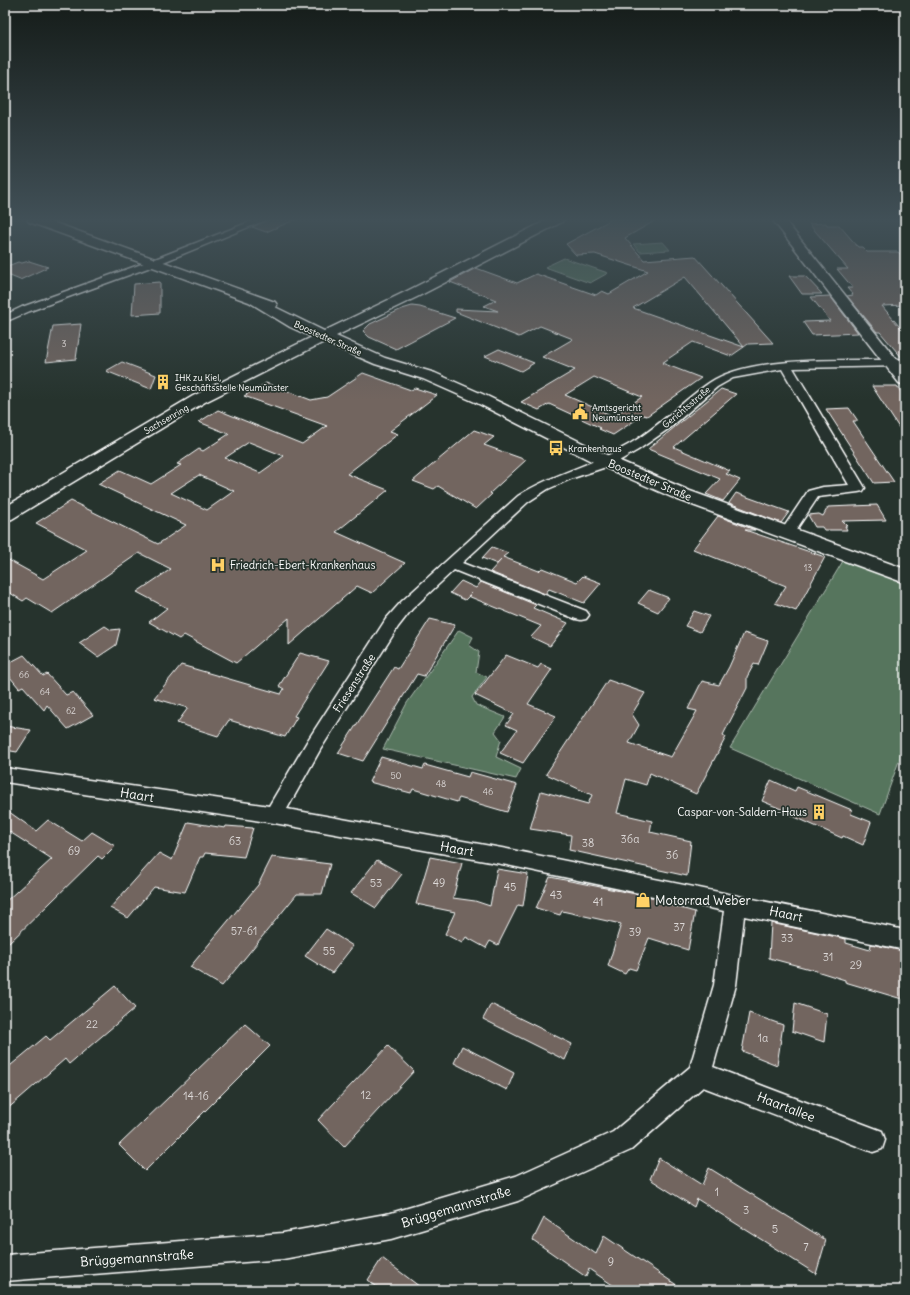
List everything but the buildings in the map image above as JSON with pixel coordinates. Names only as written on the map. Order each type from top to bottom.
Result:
[{"type":"main road","name":"Boostedter Straße","points":[[195,279],[256,302],[270,311],[322,332],[380,361],[403,367],[481,399],[607,462],[683,495],[905,576]]},
{"type":"main road","points":[[322,332],[423,279]]},
{"type":"main road","points":[[322,332],[377,310],[440,279]]},
{"type":"main road","points":[[828,279],[898,363],[905,380]]},
{"type":"main road","name":"Sachsenring","points":[[5,504],[226,374],[322,332]]},
{"type":"main road","name":"Sachsenring","points":[[5,515],[199,399],[322,332]]},
{"type":"street","points":[[5,319],[26,309],[109,279]]},
{"type":"street","name":"Gerichtsstraße","points":[[607,462],[650,437],[713,385],[730,376],[746,371],[785,365],[898,363]]},
{"type":"street","points":[[785,365],[858,488],[823,490],[813,494],[787,533]]},
{"type":"street","name":"Friesenstraße","points":[[274,815],[314,745],[392,622],[407,605],[523,498],[543,486],[568,475],[607,462]]},
{"type":"street","points":[[451,564],[581,615]]},
{"type":"street","name":"Haart","points":[[5,775],[274,815],[507,857],[905,940]]},
{"type":"street","points":[[700,1074],[725,986],[735,904]]},
{"type":"street","name":"Haartallee","points":[[700,1074],[873,1140]]},
{"type":"street","name":"Brüggemannstraße","points":[[5,1268],[283,1246],[391,1226],[518,1188],[622,1141],[700,1074]]},
{"type":"green space","points":[[580,279],[596,279],[590,283]]},
{"type":"green space","points":[[843,561],[905,583],[905,744],[880,814],[730,748]]},
{"type":"green space","points":[[459,630],[473,637],[469,645],[479,652],[476,672],[487,677],[472,697],[476,705],[505,717],[495,732],[501,740],[496,757],[521,769],[516,779],[383,749],[407,703]]},
{"type":"place","name":"IHK zu Kiel, Geschäftsstelle Neumünster","points":[[163,382]]},
{"type":"place","name":"Amtsgericht Neumünster","points":[[580,412]]},
{"type":"place","name":"Krankenhaus","points":[[556,448]]},
{"type":"place","name":"Friedrich-Ebert-Krankenhaus","points":[[218,565]]},
{"type":"place","name":"Caspar-von-Saldern-Haus","points":[[819,812]]},
{"type":"place","name":"Motorrad Weber","points":[[643,900]]}]
